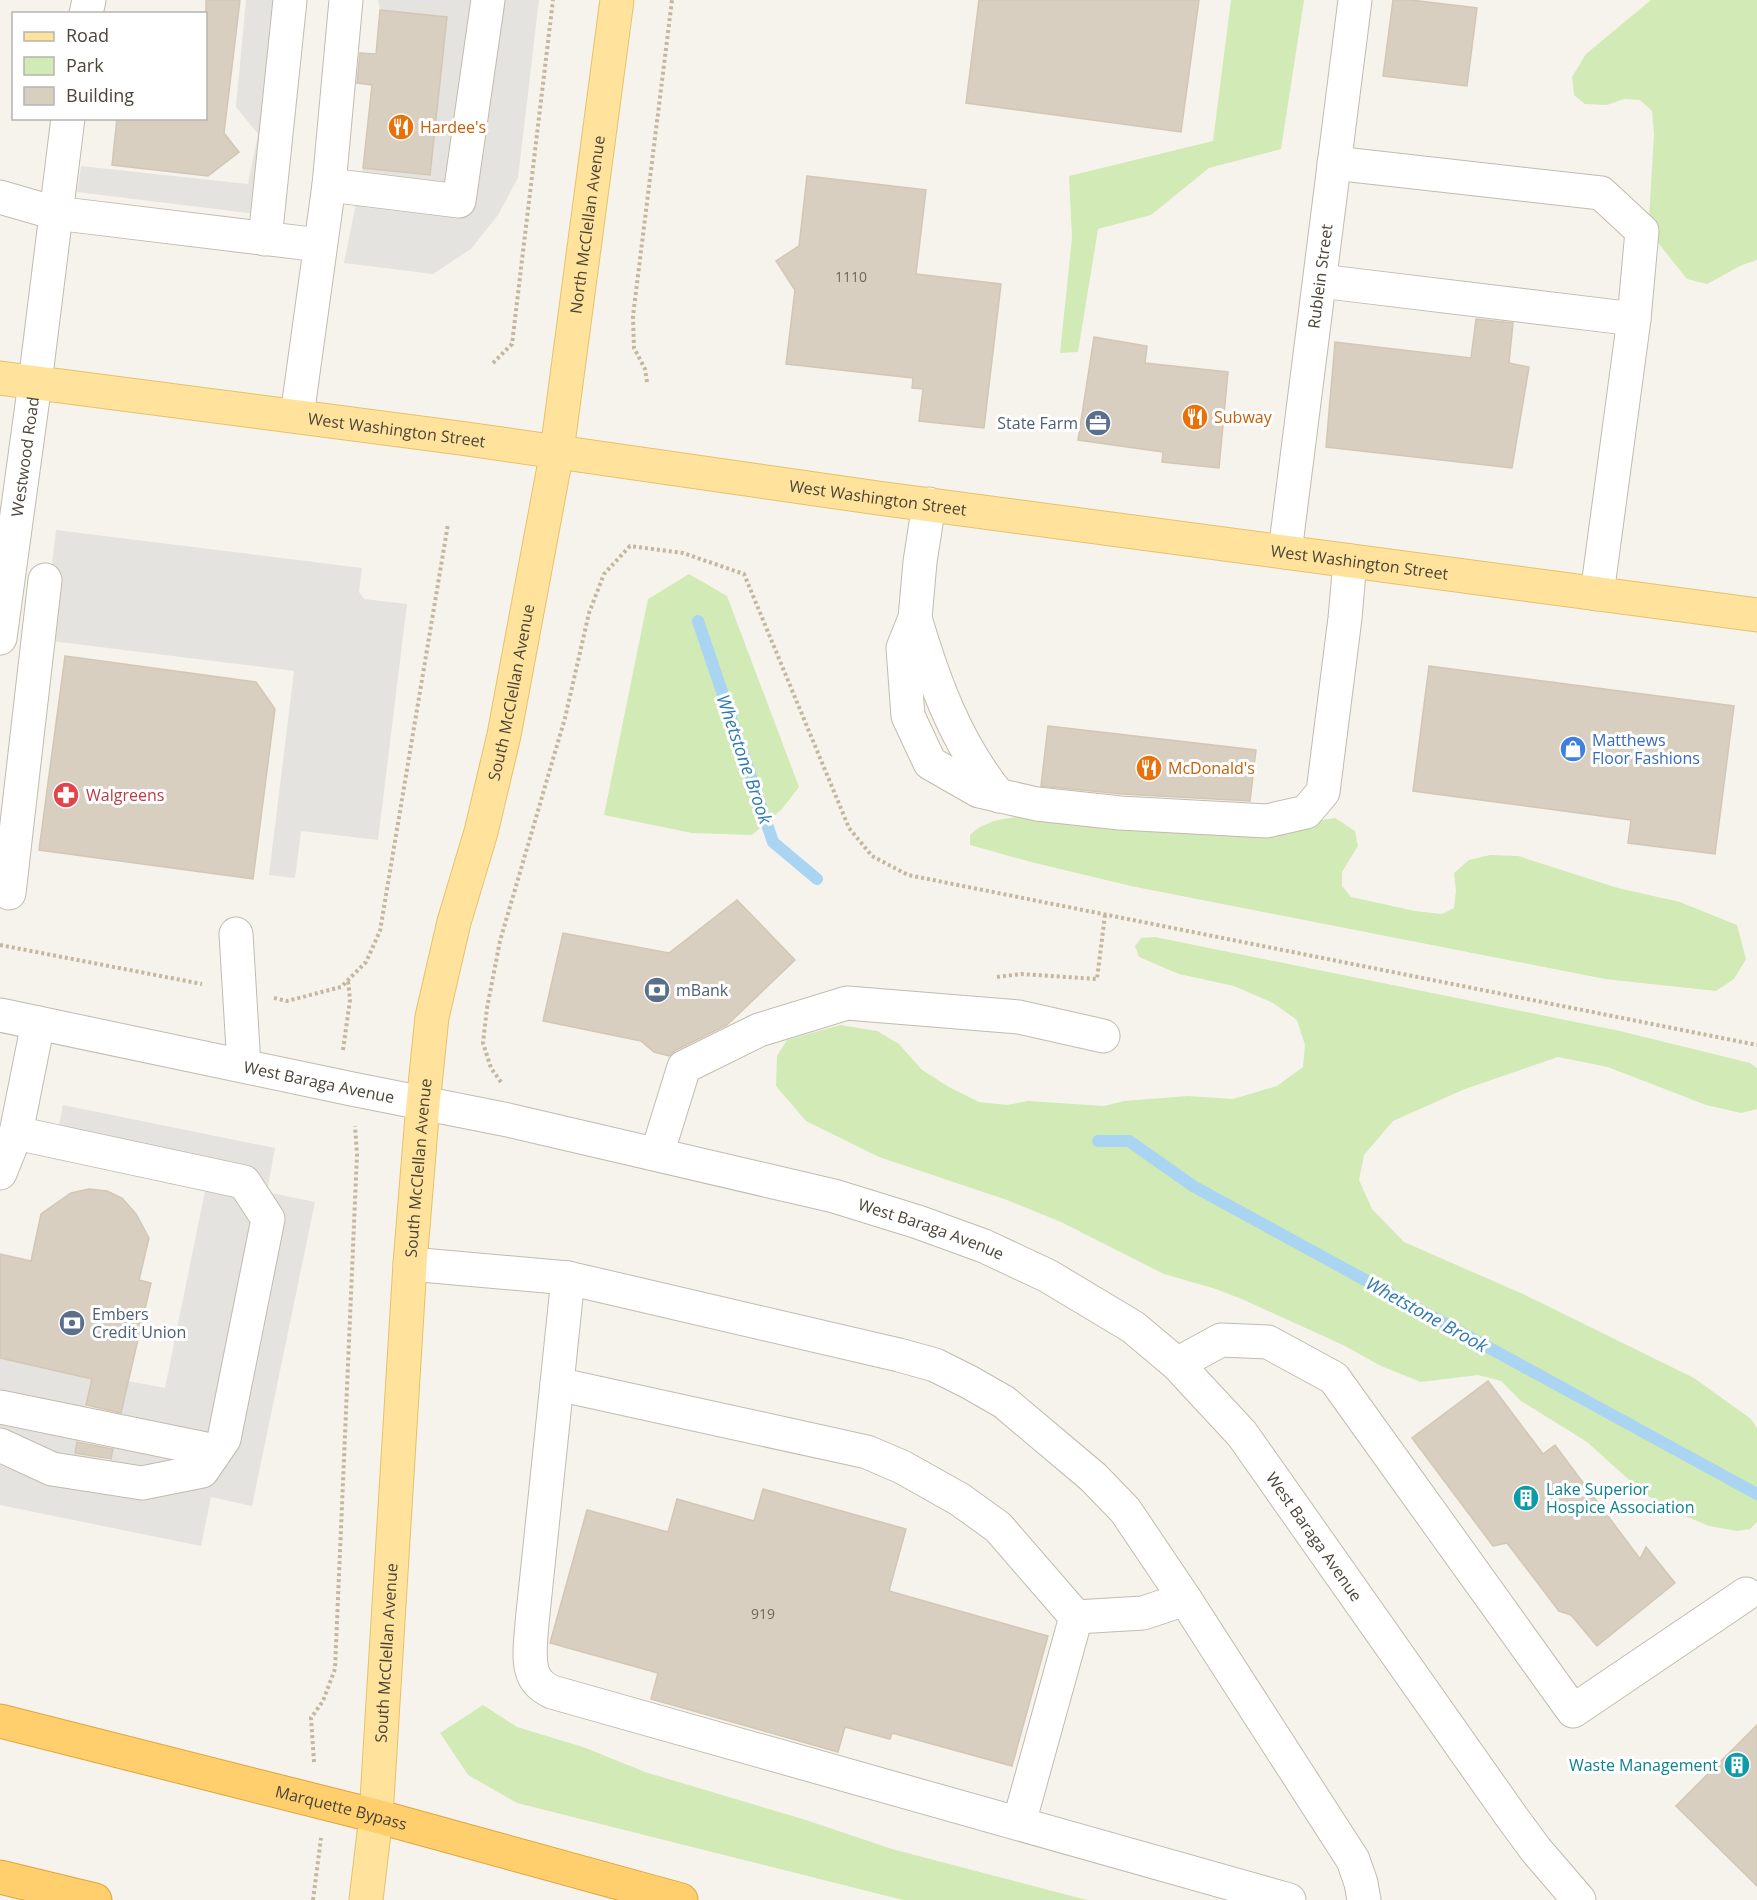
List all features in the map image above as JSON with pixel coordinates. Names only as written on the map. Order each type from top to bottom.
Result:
[{"type":"highway","name":"Marquette Bypass","points":[[0,1721],[376,1816],[681,1900]]},
{"type":"highway","points":[[0,1877],[95,1900]]},
{"type":"main road","name":"North McClellan Avenue","points":[[557,451],[617,0]]},
{"type":"main road","name":"West Washington Street","points":[[0,378],[557,451],[929,504],[1757,615]]},
{"type":"main road","name":"South McClellan Avenue","points":[[366,1900],[376,1816],[410,1263],[432,1017],[454,922],[481,832],[504,735],[557,451]]},
{"type":"street","points":[[265,239],[290,0]]},
{"type":"street","points":[[297,417],[329,185],[346,0]]},
{"type":"street","points":[[329,185],[459,201],[488,0]]},
{"type":"street","name":"Rublein Street","points":[[1285,552],[1355,0]]},
{"type":"street","name":"Westwood Road","points":[[0,638],[68,120]]},
{"type":"street","points":[[1334,163],[1601,193],[1642,231],[1634,319],[1597,594]]},
{"type":"street","points":[[0,197],[55,213],[321,246]]},
{"type":"street","points":[[1320,281],[1634,319]]},
{"type":"street","points":[[929,504],[920,562],[915,618],[903,648],[908,716],[930,763],[979,791],[1037,804],[1120,813],[1267,821],[1306,812],[1323,792],[1350,561]]},
{"type":"street","points":[[9,892],[45,580]]},
{"type":"street","points":[[236,934],[244,1066]]},
{"type":"street","points":[[657,1154],[684,1067],[759,1030],[847,1003],[1019,1017],[1103,1036]]},
{"type":"street","name":"West Baraga Avenue","points":[[0,1015],[508,1120],[834,1196],[918,1222],[984,1246],[1048,1276],[1133,1328],[1176,1364],[1242,1434],[1511,1816],[1536,1850],[1579,1900]]},
{"type":"street","points":[[0,1173],[16,1133],[39,1023]]},
{"type":"street","points":[[0,1445],[52,1469],[142,1483],[202,1471],[224,1439],[268,1219],[244,1182],[16,1133]]},
{"type":"street","points":[[410,1263],[568,1278],[899,1355],[935,1365],[1004,1402],[1093,1477],[1125,1510],[1353,1860],[1364,1900]]},
{"type":"street","points":[[568,1278],[530,1644],[532,1669],[538,1683],[552,1692],[1289,1900]]},
{"type":"street","points":[[1176,1364],[1221,1340],[1269,1342],[1334,1378],[1574,1711],[1746,1594]]},
{"type":"street","points":[[557,1384],[841,1444],[876,1455],[958,1499],[998,1527],[1076,1617]]},
{"type":"street","points":[[0,1407],[215,1451]]},
{"type":"street","points":[[1076,1617],[1143,1613],[1185,1599]]},
{"type":"street","points":[[1019,1823],[1076,1617]]},
{"type":"path","points":[[493,363],[512,345],[553,0]]},
{"type":"path","points":[[646,382],[645,369],[634,348],[633,316],[672,0]]},
{"type":"path","points":[[0,945],[287,1001],[341,987],[366,962],[380,930],[448,524]]},
{"type":"path","points":[[508,1120],[507,1091],[490,1068],[483,1043],[487,1008],[500,941],[565,718],[589,614],[604,574],[630,546],[683,553],[744,574],[849,828],[872,856],[908,875],[1757,1045]]},
{"type":"path","points":[[997,1015],[994,977],[1021,974],[1097,978],[1105,915]]},
{"type":"path","points":[[342,1049],[350,1000],[348,980]]},
{"type":"path","points":[[311,1718],[323,1701],[335,1669],[357,1154]]},
{"type":"path","points":[[313,1900],[321,1842]]},
{"type":"green space","points":[[1231,0],[1304,0],[1281,149],[1209,168],[1151,215],[1098,229],[1078,352],[1060,353],[1072,238],[1069,176],[1213,141]]},
{"type":"green space","points":[[1651,0],[1757,0],[1757,260],[1742,265],[1707,284],[1687,279],[1659,244],[1649,218],[1654,135],[1652,111],[1640,100],[1624,99],[1607,105],[1585,104],[1574,95],[1572,77],[1586,54]]},
{"type":"green space","points":[[689,574],[727,596],[799,787],[782,809],[752,835],[692,833],[604,815],[648,599]]},
{"type":"green space","points":[[1036,816],[1315,821],[1335,818],[1355,831],[1358,846],[1342,872],[1342,886],[1351,897],[1415,911],[1442,914],[1454,908],[1456,891],[1454,873],[1469,860],[1490,855],[1518,856],[1618,888],[1680,902],[1737,925],[1746,959],[1734,979],[1716,991],[1605,979],[1131,886],[970,845],[970,835],[984,825],[1001,819]]},
{"type":"green space","points":[[1155,937],[1620,1031],[1750,1063],[1757,1068],[1757,1109],[1741,1113],[1706,1105],[1608,1067],[1558,1057],[1465,1089],[1393,1121],[1364,1155],[1359,1180],[1372,1209],[1404,1242],[1523,1294],[1694,1378],[1751,1419],[1757,1428],[1757,1522],[1750,1529],[1737,1531],[1709,1526],[1646,1495],[1587,1442],[1521,1401],[1501,1381],[1478,1375],[1421,1382],[1381,1366],[1343,1345],[1244,1300],[1216,1289],[1164,1274],[1061,1222],[1007,1200],[879,1157],[806,1121],[776,1086],[777,1056],[787,1040],[840,1025],[877,1031],[899,1044],[921,1069],[947,1086],[979,1102],[1007,1105],[1028,1101],[1104,1106],[1124,1101],[1188,1096],[1233,1099],[1277,1086],[1303,1067],[1305,1045],[1297,1020],[1273,1003],[1234,986],[1179,974],[1139,957],[1135,946],[1141,938]]},
{"type":"green space","points":[[483,1705],[517,1727],[583,1747],[645,1772],[806,1820],[892,1849],[1087,1900],[903,1900],[517,1803],[468,1775],[440,1733]]},
{"type":"shaded area","points":[[246,0],[306,0],[281,217],[77,192],[81,166],[248,184],[258,134],[236,107]]},
{"type":"shaded area","points":[[378,0],[539,0],[518,178],[498,215],[471,249],[433,274],[344,263],[363,168],[430,175],[447,17],[380,10]]},
{"type":"shaded area","points":[[56,530],[362,568],[359,592],[364,599],[407,604],[378,840],[301,831],[295,878],[269,875],[294,671],[43,640]]},
{"type":"shaded area","points":[[63,1105],[275,1148],[267,1192],[315,1202],[252,1506],[211,1497],[201,1546],[0,1505],[0,1358],[92,1379],[75,1452],[110,1461],[128,1381],[165,1388],[207,1181],[54,1150]]},
{"type":"building","points":[[206,0],[240,0],[224,133],[239,152],[208,176],[112,165],[117,120],[207,120]]},
{"type":"building","points":[[979,0],[1199,0],[1181,132],[966,103]]},
{"type":"building","points":[[1393,0],[1477,8],[1467,86],[1383,76]]},
{"type":"building","name":"Hardee's","points":[[380,10],[447,17],[430,175],[363,168],[372,85],[357,83],[360,53],[376,54]]},
{"type":"building","points":[[807,176],[926,190],[916,274],[1001,284],[984,428],[919,421],[923,389],[912,388],[913,378],[786,364],[795,290],[776,261],[799,246]]},
{"type":"building","points":[[1476,319],[1513,323],[1509,363],[1529,367],[1512,468],[1326,447],[1335,342],[1471,358]]},
{"type":"building","points":[[1094,337],[1147,346],[1145,363],[1228,372],[1219,468],[1162,462],[1163,452],[1078,440]]},
{"type":"building","name":"Walgreens","points":[[65,656],[256,682],[275,709],[253,879],[39,850]]},
{"type":"building","name":"Matthews Floor Fashions","points":[[1429,666],[1734,706],[1715,854],[1628,843],[1631,820],[1413,791]]},
{"type":"building","name":"McDonald's","points":[[1048,726],[1256,750],[1250,801],[1122,794],[1041,786]]},
{"type":"building","name":"mBank","points":[[737,900],[795,960],[727,1025],[676,1050],[669,1056],[654,1052],[641,1041],[543,1021],[563,933],[669,953]]},
{"type":"building","name":"Embers Credit Union","points":[[89,1189],[107,1191],[122,1198],[136,1214],[149,1238],[139,1280],[151,1283],[121,1413],[86,1405],[92,1379],[0,1358],[0,1254],[31,1261],[41,1214],[71,1193]]},
{"type":"building","name":"Lake Superior Hospice Association","points":[[1488,1381],[1543,1454],[1555,1445],[1640,1559],[1646,1547],[1675,1583],[1597,1646],[1571,1615],[1559,1611],[1507,1543],[1493,1546],[1412,1438]]},
{"type":"building","points":[[77,1442],[113,1449],[111,1459],[75,1453]]},
{"type":"building","points":[[763,1489],[906,1529],[889,1591],[1048,1636],[1012,1766],[892,1733],[890,1739],[845,1727],[838,1752],[651,1699],[658,1673],[550,1643],[587,1510],[668,1532],[677,1499],[754,1521]]},
{"type":"building","name":"Waste Management","points":[[1757,1725],[1757,1886],[1676,1806]]},
{"type":"waterway","name":"Whetstone Brook","points":[[698,621],[773,842],[817,879]]},
{"type":"waterway","name":"Whetstone Brook","points":[[1098,1141],[1129,1141],[1193,1186],[1757,1494]]},
{"type":"place","name":"Hardee's","points":[[401,127]]},
{"type":"place","name":"Subway","points":[[1195,417]]},
{"type":"place","name":"State Farm","points":[[1098,423]]},
{"type":"place","name":"Matthews Floor Fashions","points":[[1573,749]]},
{"type":"place","name":"McDonald's","points":[[1149,768]]},
{"type":"place","name":"Walgreens","points":[[66,795]]},
{"type":"place","name":"mBank","points":[[657,990]]},
{"type":"place","name":"Embers Credit Union","points":[[72,1323]]},
{"type":"place","name":"Lake Superior Hospice Association","points":[[1526,1498]]},
{"type":"place","name":"Waste Management","points":[[1737,1765]]}]
